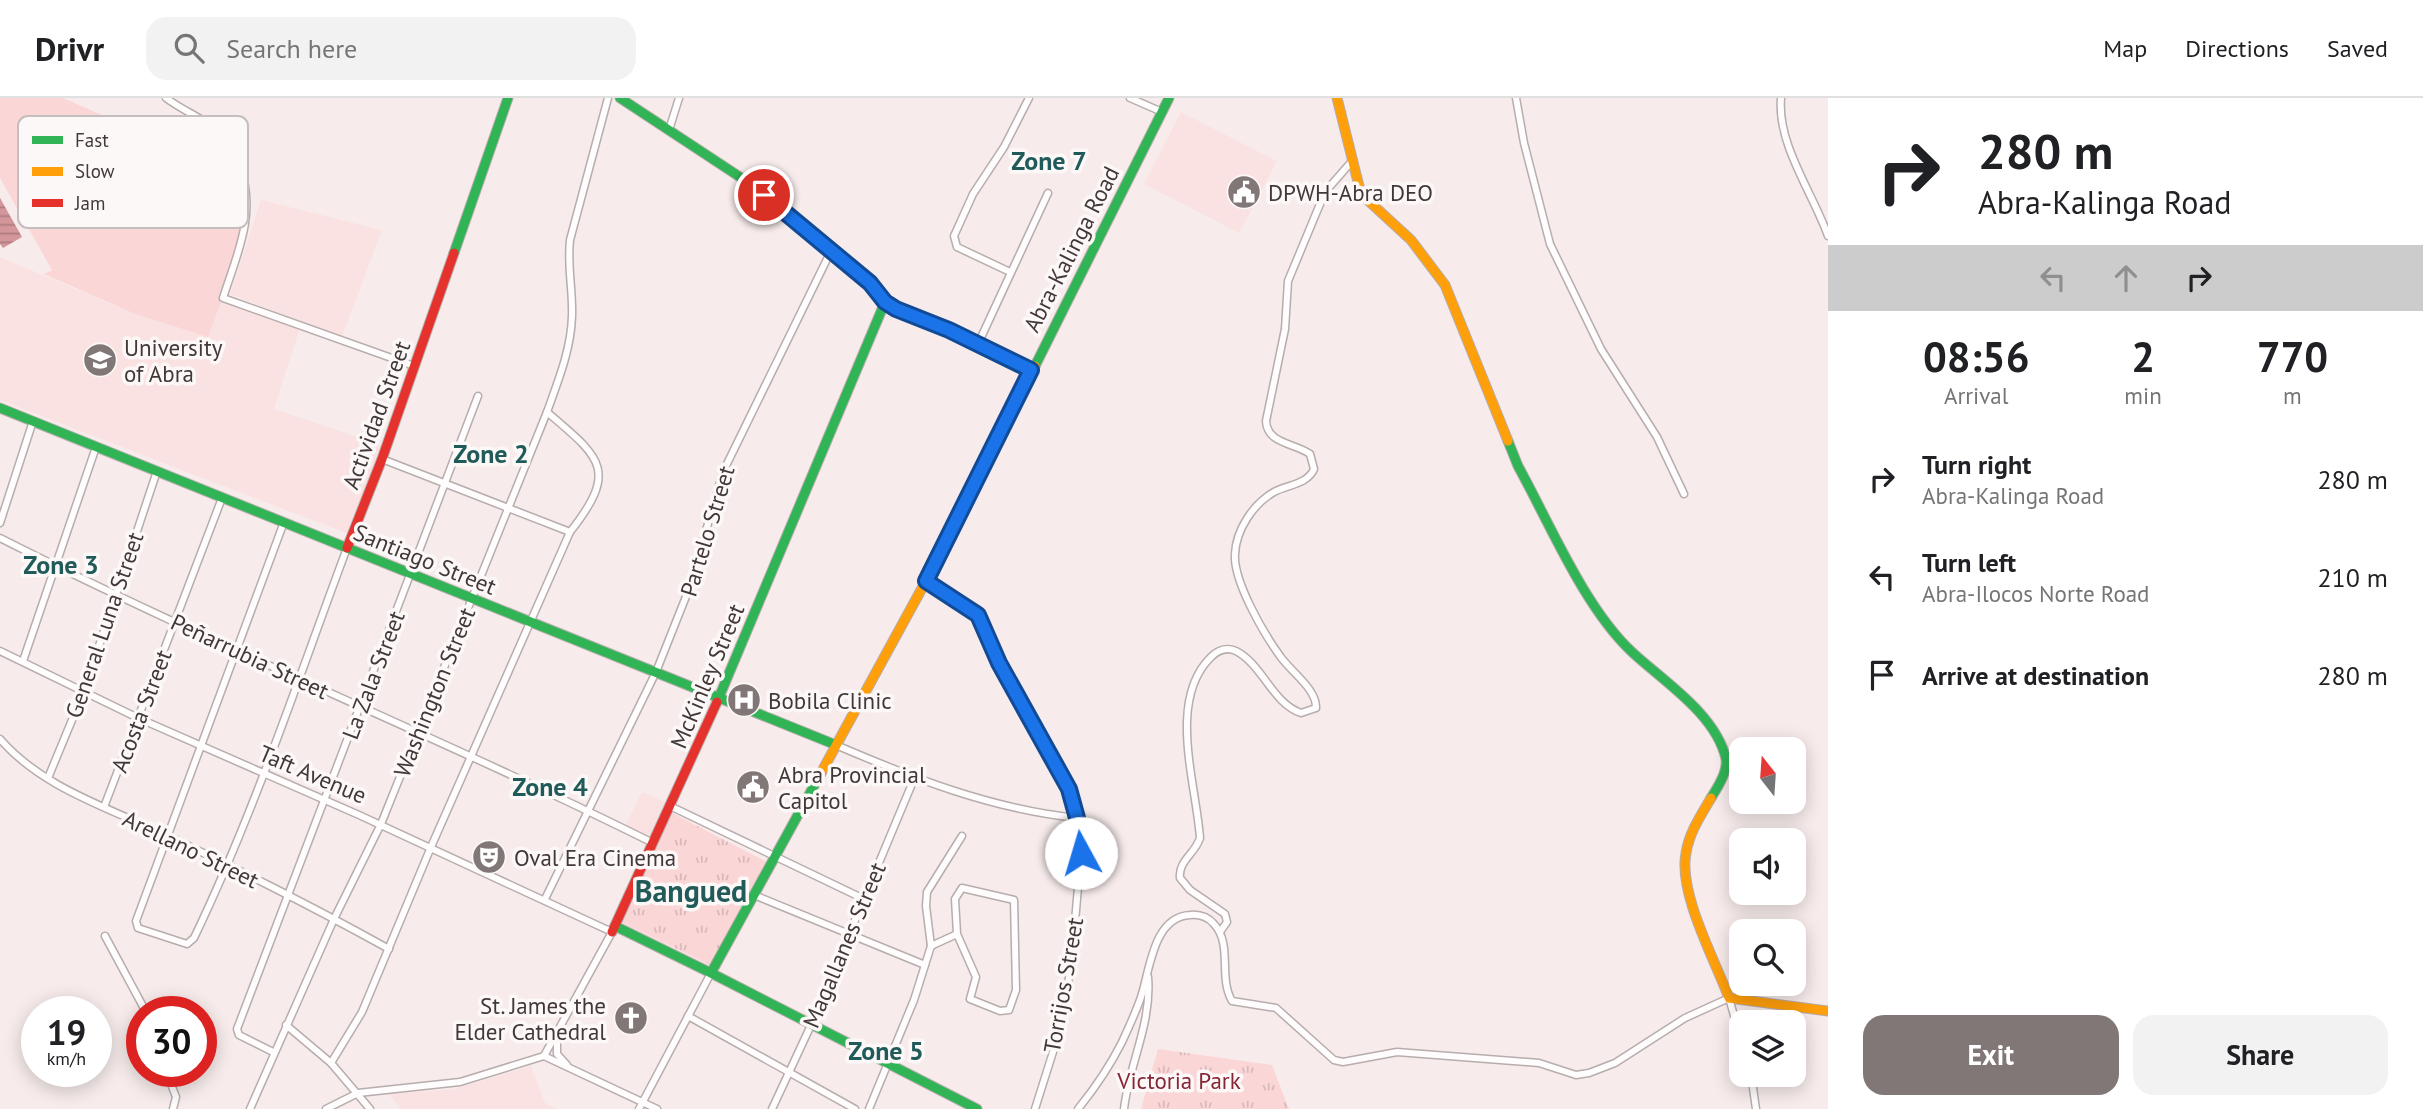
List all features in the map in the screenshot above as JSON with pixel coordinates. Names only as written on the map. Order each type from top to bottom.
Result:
[{"type":"street","points":[[166,98],[198,116]]},
{"type":"street","name":"Actividad Street","points":[[168,836],[136,923],[142,930],[187,944],[194,937],[228,867],[265,774],[346,548],[382,459],[508,98]]},
{"type":"street","name":"Washington Street","points":[[250,1109],[334,919],[381,824],[547,412],[566,357],[572,317],[568,260],[570,240],[608,98]]},
{"type":"street","points":[[620,98],[774,203],[830,253],[870,283],[885,302],[1031,370]]},
{"type":"street","points":[[669,130],[679,98]]},
{"type":"street","points":[[1010,272],[957,247],[954,236],[973,194],[1004,148],[1029,98]]},
{"type":"street","points":[[1130,98],[1162,112]]},
{"type":"street","name":"Abra-Kalinga Road","points":[[711,973],[926,581],[1169,98]]},
{"type":"street","points":[[1337,98],[1363,198],[1411,240],[1444,285],[1518,466],[1600,616],[1616,637],[1696,713],[1722,752],[1727,764],[1724,778],[1701,812],[1685,859],[1690,887],[1732,1010]]},
{"type":"street","points":[[1516,98],[1524,143],[1550,244],[1601,349],[1657,437],[1684,494]]},
{"type":"street","points":[[1781,98],[1782,120],[1789,145],[1828,236]]},
{"type":"street","points":[[1220,932],[1227,922],[1225,914],[1183,884],[1179,871],[1200,838],[1187,704],[1203,667],[1216,652],[1226,649],[1233,650],[1248,661],[1289,707],[1301,713],[1316,708],[1311,693],[1266,635],[1248,598],[1234,555],[1240,531],[1259,503],[1272,493],[1307,479],[1314,469],[1310,454],[1274,438],[1269,433],[1266,421],[1285,329],[1288,281],[1325,192],[1353,160]]},
{"type":"street","points":[[978,344],[1048,193]]},
{"type":"street","points":[[246,228],[223,298],[414,366]]},
{"type":"street","name":"Partelo Street","points":[[545,899],[656,673],[689,589],[723,472],[830,253]]},
{"type":"street","name":"McKinley Street","points":[[544,1056],[613,929],[672,807],[885,302]]},
{"type":"street","name":"La Zala Street","points":[[273,1052],[239,1035],[237,1029],[478,396]]},
{"type":"street","name":"Santiago Street","points":[[0,408],[836,745]]},
{"type":"street","points":[[331,1063],[362,1012],[430,847],[570,532],[593,503],[599,482],[596,461],[579,439],[547,412]]},
{"type":"street","points":[[0,523],[33,421]]},
{"type":"street","points":[[23,662],[96,447]]},
{"type":"street","points":[[382,459],[570,532]]},
{"type":"street","name":"General Luna Street","points":[[48,778],[84,691],[157,471]]},
{"type":"street","name":"Acosta Street","points":[[104,807],[222,498]]},
{"type":"street","points":[[168,836],[284,522]]},
{"type":"street","name":"Peñarrubia Street","points":[[0,538],[237,652],[471,756],[653,843]]},
{"type":"street","name":"Torrijos Street","points":[[926,581],[978,615],[999,663],[1069,789],[1077,818],[1081,853],[1071,967],[1058,1035],[1035,1109]]},
{"type":"street","name":"Taft Avenue","points":[[0,651],[138,718],[711,973],[976,1109]]},
{"type":"street","name":"Arellano Street","points":[[0,739],[24,762],[48,778],[334,919],[389,949]]},
{"type":"street","points":[[836,745],[914,779],[1007,806],[1077,818]]},
{"type":"street","name":"Magallanes Street","points":[[772,1109],[812,1023],[914,779]]},
{"type":"street","points":[[672,807],[864,899]]},
{"type":"street","points":[[869,1109],[890,1063],[931,946],[927,892],[962,836]]},
{"type":"street","points":[[962,888],[1014,900],[1016,990],[1009,1010],[1000,1011],[970,999],[976,977],[957,934],[955,899],[962,888]]},
{"type":"street","points":[[754,895],[925,965]]},
{"type":"street","points":[[1078,1109],[1117,1052],[1158,940],[1179,917],[1198,915],[1207,918],[1220,932],[1224,942],[1224,985],[1232,1001],[1276,1008],[1326,1055],[1343,1062],[1397,1052],[1530,1062],[1576,1075],[1615,1063],[1685,1018],[1729,998],[1828,1011]]},
{"type":"street","points":[[931,946],[957,934]]},
{"type":"street","points":[[105,936],[137,996]]},
{"type":"street","points":[[641,1106],[711,973]]},
{"type":"street","points":[[1124,1109],[1145,1026],[1150,995],[1148,973]]},
{"type":"street","points":[[688,1016],[855,1109]]},
{"type":"street","points":[[286,1025],[331,1063],[370,1109]]},
{"type":"street","points":[[557,1033],[557,1054],[572,1069]]},
{"type":"street","points":[[326,1109],[358,1093],[460,1082],[544,1056],[641,1106],[657,1109]]},
{"type":"street","points":[[172,1087],[176,1097],[173,1109]]},
{"type":"street","points":[[1753,1087],[1756,1109]]},
{"type":"shaded area","points":[[1181,112],[1277,161],[1239,233],[1144,184]]},
{"type":"shaded area","points":[[0,198],[22,237],[3,248],[0,244]]},
{"type":"shaded area","points":[[261,200],[382,230],[342,337],[230,294]]},
{"type":"shaded area","points":[[0,257],[135,314],[208,337],[221,302],[300,328],[274,409],[384,446],[346,533],[0,400]]},
{"type":"shaded area","points":[[642,792],[667,803],[650,838],[625,826]]},
{"type":"shaded area","points":[[531,1066],[545,1103],[556,1109],[402,1109],[388,1094],[454,1089]]},
{"type":"green space","points":[[0,98],[63,98],[104,116],[18,116],[18,210],[0,178]]},
{"type":"green space","points":[[28,228],[240,228],[221,302],[208,337],[135,314],[44,274],[52,270]]},
{"type":"green space","points":[[670,812],[767,862],[710,965],[621,922]]},
{"type":"green space","name":"Victoria Park","points":[[1158,1049],[1272,1065],[1289,1109],[1141,1109]]},
{"type":"traffic: fast","points":[[454,253],[508,98]]},
{"type":"traffic: fast","points":[[620,98],[743,179],[896,309],[949,330],[1031,370]]},
{"type":"traffic: fast","points":[[1035,366],[1169,98]]},
{"type":"traffic: fast","points":[[717,702],[885,302]]},
{"type":"traffic: fast","points":[[0,408],[836,745]]},
{"type":"traffic: fast","points":[[1508,441],[1555,538],[1598,612],[1632,652],[1687,700],[1711,727],[1726,759],[1722,780],[1711,798]]},
{"type":"traffic: fast","points":[[821,773],[711,973],[977,1109]]},
{"type":"traffic: fast","points":[[615,926],[711,973]]},
{"type":"traffic: slow","points":[[1337,98],[1361,194],[1411,240],[1445,285],[1508,441]]},
{"type":"traffic: slow","points":[[821,773],[944,548],[1035,366]]},
{"type":"traffic: slow","points":[[1711,798],[1690,838],[1685,869],[1692,906],[1729,998],[1828,1011]]},
{"type":"traffic: jam","points":[[347,548],[382,459],[454,253]]},
{"type":"traffic: jam","points":[[612,932],[717,702]]},
{"type":"place","name":"DPWH-Abra DEO","points":[[1244,192]]},
{"type":"place","name":"University of Abra","points":[[100,360]]},
{"type":"place","name":"Bobila Clinic","points":[[744,700]]},
{"type":"place","name":"Abra Provincial Capitol","points":[[753,787]]},
{"type":"place","name":"Oval Era Cinema","points":[[489,857]]},
{"type":"place","name":"St. James the Elder Cathedral","points":[[631,1018]]},
{"type":"district","name":"Zone 7","points":[[1049,160]]},
{"type":"district","name":"Zone 2","points":[[491,453]]},
{"type":"district","name":"Zone 3","points":[[61,564]]},
{"type":"district","name":"Zone 4","points":[[550,786]]},
{"type":"district","name":"Bangued","points":[[691,890]]},
{"type":"district","name":"Zone 5","points":[[886,1050]]},
{"type":"route","points":[[764,195],[830,253],[870,283],[885,302],[1031,370],[926,581],[978,615],[999,663],[1074,799],[1081,853]]}]
